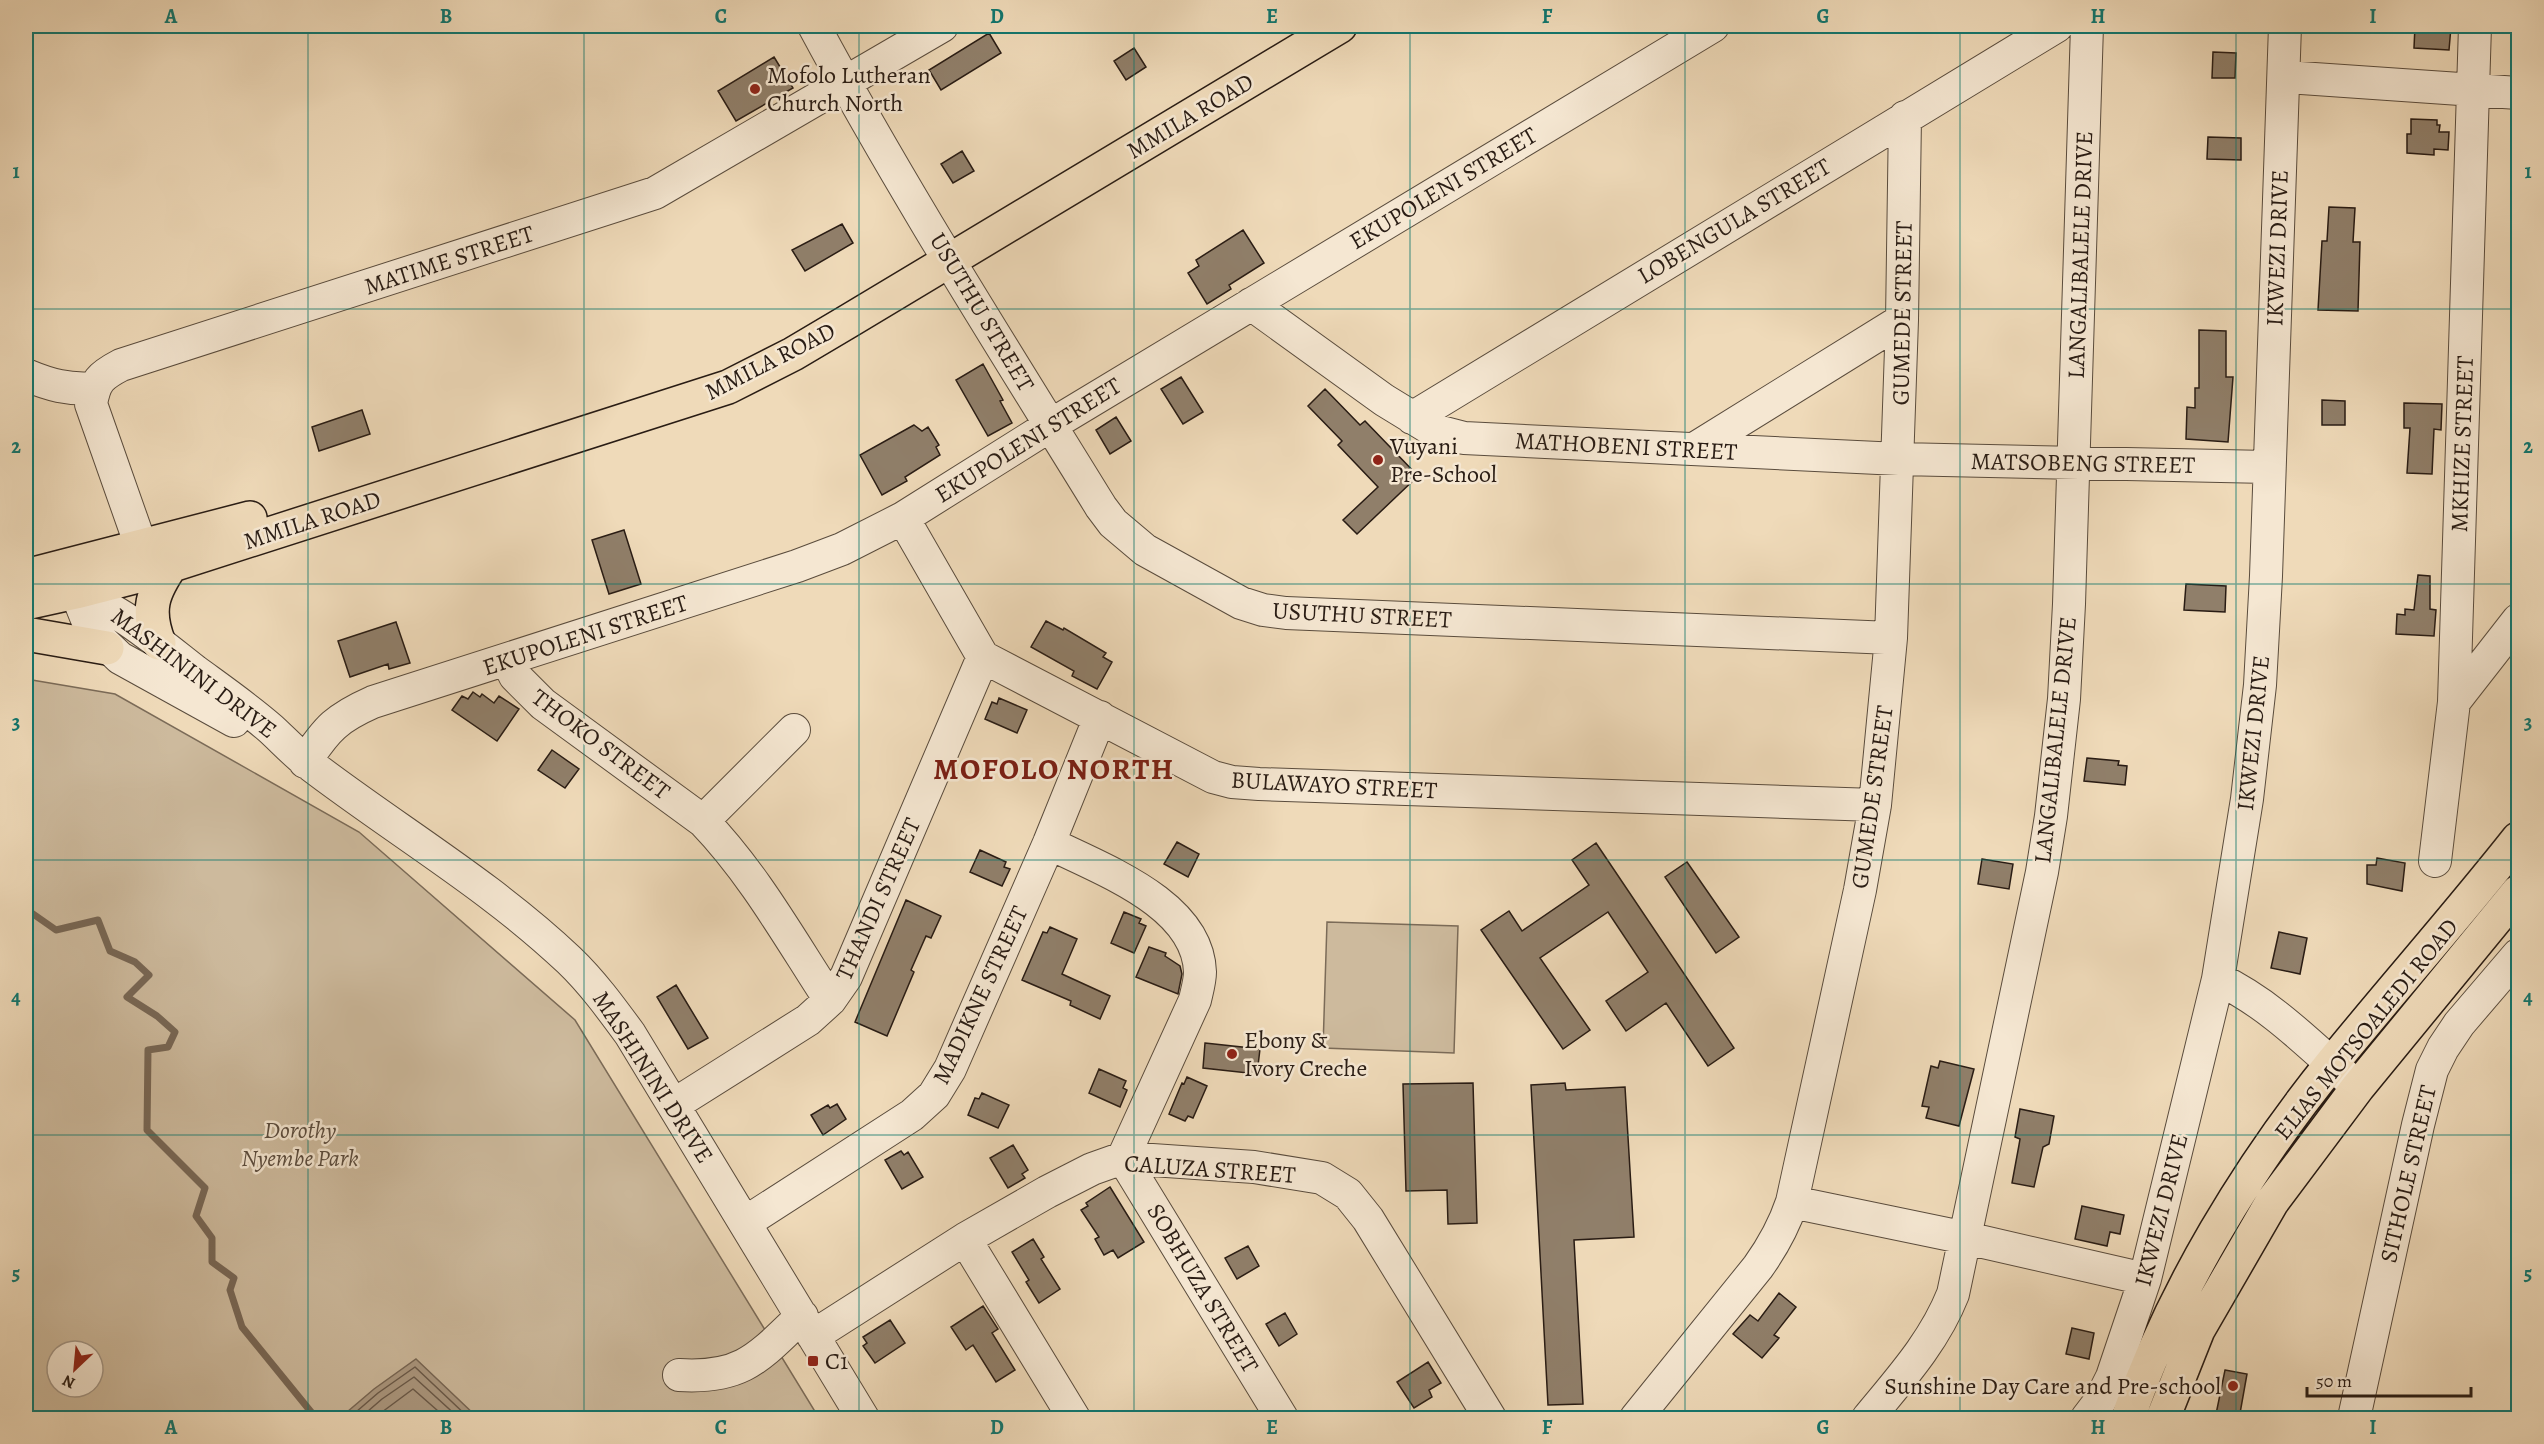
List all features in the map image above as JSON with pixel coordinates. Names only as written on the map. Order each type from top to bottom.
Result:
[{"type":"main road","name":"MMILA ROAD","points":[[26,576],[311,502],[728,387],[793,354],[946,254],[1309,26]]},
{"type":"main road","name":"MMILA ROAD","points":[[946,254],[1340,26]]},
{"type":"main road","name":"MMILA ROAD","points":[[26,603],[76,592],[172,564],[590,425]]},
{"type":"main road","points":[[159,643],[151,619],[153,602],[161,580],[172,564]]},
{"type":"main road","points":[[26,634],[107,648]]},
{"type":"main road","name":"ELIAS MOTSOALEDI ROAD","points":[[2128,1419],[2159,1341],[2182,1292],[2255,1168],[2331,1064],[2459,914],[2518,839]]},
{"type":"main road","name":"ELIAS MOTSOALEDI ROAD","points":[[2163,1419],[2199,1330],[2272,1202],[2358,1087],[2518,892]]},
{"type":"street","name":"USUTHU STREET","points":[[814,26],[946,254],[1101,507],[1113,523],[1146,550],[1241,603],[1286,614],[1891,638]]},
{"type":"street","name":"MATIME STREET","points":[[94,388],[103,374],[121,366],[655,193],[942,26]]},
{"type":"street","name":"EKUPOLENI STREET","points":[[306,762],[328,728],[352,711],[373,702],[797,566],[842,549],[903,518],[1051,425],[1713,26]]},
{"type":"street","name":"LOBENGULA STREET","points":[[1412,418],[2057,26]]},
{"type":"street","name":"LANGALIBALELE DRIVE","points":[[1868,1419],[1931,1340],[1953,1294],[2040,881],[2051,816],[2067,647],[2087,26]]},
{"type":"street","name":"IKWEZI DRIVE","points":[[2087,1419],[2100,1401],[2112,1377],[2145,1279],[2218,979],[2247,799],[2260,685],[2285,26]]},
{"type":"street","name":"MKHIZE STREET","points":[[2435,861],[2454,702],[2475,26]]},
{"type":"street","points":[[2284,77],[2518,93]]},
{"type":"street","name":"GUMEDE STREET","points":[[1636,1419],[1775,1244],[1792,1202],[1860,890],[1875,805],[1891,638],[1899,459],[1905,117]]},
{"type":"street","name":"MATHOBENI STREET","points":[[1251,304],[1412,418],[1432,430],[1464,438],[1899,459]]},
{"type":"street","points":[[1694,449],[1902,320]]},
{"type":"street","points":[[26,375],[56,387],[72,390],[94,388],[91,404],[141,546]]},
{"type":"street","name":"MATSOBENG STREET","points":[[1899,459],[2268,467]]},
{"type":"street","points":[[903,518],[983,657]]},
{"type":"street","points":[[76,592],[94,558]]},
{"type":"street","name":"MASHININI DRIVE","points":[[26,587],[47,586],[76,592],[101,603],[159,643],[270,729],[306,762]]},
{"type":"street","name":"MASHININI DRIVE","points":[[76,592],[88,622],[107,648],[138,669],[164,681],[306,762],[489,894],[532,927],[570,961],[598,991],[630,1034],[675,1104],[863,1419]]},
{"type":"street","points":[[2454,702],[2518,620]]},
{"type":"street","name":"BULAWAYO STREET","points":[[983,657],[1100,717],[1199,772],[1232,782],[1875,805]]},
{"type":"street","name":"THANDI STREET","points":[[675,1104],[808,1020],[830,1000],[846,977],[983,657]]},
{"type":"street","name":"THOKO STREET","points":[[507,660],[515,676],[543,704],[703,821],[726,844],[747,871],[830,1000]]},
{"type":"street","name":"MADIKNE STREET","points":[[746,1222],[912,1115],[934,1095],[950,1069],[1049,843],[1100,717]]},
{"type":"street","points":[[703,821],[794,730]]},
{"type":"street","points":[[1049,843],[1151,895],[1173,913],[1195,950],[1200,972],[1195,1000],[1123,1158]]},
{"type":"street","name":"SITHOLE STREET","points":[[2354,1419],[2418,1125],[2433,1070],[2443,1048],[2459,1024],[2518,956]]},
{"type":"street","points":[[2218,979],[2239,989],[2263,1005],[2358,1087]]},
{"type":"street","name":"CALUZA STREET","points":[[679,1375],[706,1377],[754,1361],[807,1326],[1092,1169],[1123,1158],[1254,1167],[1322,1178],[1348,1194],[1368,1219],[1490,1419]]},
{"type":"street","name":"SOBHUZA STREET","points":[[1123,1158],[1282,1419]]},
{"type":"street","points":[[1792,1202],[1966,1238],[2145,1279]]},
{"type":"street","points":[[965,1239],[1074,1419]]},
{"type":"green space","name":"Dorothy Nyembe Park","points":[[26,679],[115,694],[359,832],[575,1020],[819,1418],[26,1418]]},
{"type":"green space","points":[[1327,922],[1458,926],[1454,1053],[1323,1048]]},
{"type":"water","points":[[416,1359],[478,1418],[340,1418],[374,1389]]},
{"type":"building","points":[[2415,26],[2451,27],[2449,50],[2414,48]]},
{"type":"building","points":[[989,33],[1001,53],[941,90],[929,70]]},
{"type":"building","points":[[1134,48],[1146,67],[1126,80],[1114,61]]},
{"type":"building","points":[[2213,52],[2236,53],[2235,78],[2212,78]]},
{"type":"building","name":"Mofolo Lutheran Church North","points":[[774,57],[793,88],[736,121],[718,91]]},
{"type":"building","points":[[2411,119],[2437,120],[2437,125],[2440,125],[2439,132],[2449,132],[2448,150],[2434,149],[2434,155],[2407,153],[2407,134],[2411,134]]},
{"type":"building","points":[[2208,137],[2241,138],[2241,160],[2207,159]]},
{"type":"building","points":[[962,151],[974,171],[953,183],[941,164]]},
{"type":"building","points":[[2329,207],[2355,208],[2353,242],[2360,242],[2358,311],[2318,310],[2322,241],[2327,241]]},
{"type":"building","points":[[842,224],[853,243],[805,271],[792,250]]},
{"type":"building","points":[[1243,230],[1264,263],[1229,285],[1231,289],[1207,304],[1188,273],[1199,266],[1196,260]]},
{"type":"building","points":[[2199,330],[2226,331],[2226,377],[2233,377],[2228,442],[2186,439],[2187,407],[2195,408],[2195,388],[2199,388]]},
{"type":"building","points":[[983,364],[1003,400],[1000,401],[1012,423],[988,436],[956,380]]},
{"type":"building","points":[[1181,377],[1203,412],[1183,424],[1161,389]]},
{"type":"building","name":"Vuyani Pre-School","points":[[1325,389],[1360,425],[1365,421],[1418,476],[1357,534],[1343,520],[1378,487],[1338,445],[1342,441],[1308,406]]},
{"type":"building","points":[[2322,400],[2345,401],[2345,425],[2322,425]]},
{"type":"building","points":[[2404,403],[2442,404],[2441,430],[2434,429],[2432,474],[2407,473],[2410,428],[2404,428]]},
{"type":"building","points":[[362,410],[370,434],[319,451],[312,427]]},
{"type":"building","points":[[1116,417],[1131,441],[1110,454],[1096,430]]},
{"type":"building","points":[[914,425],[922,431],[928,427],[939,445],[936,447],[940,455],[905,477],[907,481],[882,495],[860,455]]},
{"type":"building","points":[[624,530],[641,584],[609,594],[592,540]]},
{"type":"building","points":[[2418,575],[2430,576],[2430,609],[2436,610],[2434,636],[2396,634],[2397,614],[2405,615],[2405,609],[2414,610]]},
{"type":"building","points":[[2186,584],[2226,586],[2225,612],[2184,610]]},
{"type":"building","points":[[1046,621],[1063,630],[1064,628],[1106,653],[1103,657],[1112,662],[1097,689],[1072,676],[1074,671],[1031,647]]},
{"type":"building","points":[[396,622],[410,663],[389,669],[388,664],[350,677],[338,641]]},
{"type":"building","points":[[473,692],[480,697],[482,694],[494,703],[499,696],[519,709],[497,741],[452,710],[462,696],[468,699]]},
{"type":"building","points":[[999,698],[1027,710],[1017,733],[985,719],[992,702],[997,704]]},
{"type":"building","points":[[552,750],[579,769],[565,788],[538,770]]},
{"type":"building","points":[[2087,758],[2119,761],[2118,765],[2127,766],[2125,785],[2084,781]]},
{"type":"building","points":[[1177,842],[1199,854],[1188,877],[1164,864]]},
{"type":"building","points":[[1596,843],[1734,1048],[1708,1066],[1666,1003],[1626,1031],[1606,1001],[1648,972],[1608,912],[1540,958],[1590,1030],[1563,1049],[1481,930],[1509,911],[1522,931],[1589,885],[1572,860]]},
{"type":"building","points":[[980,850],[1006,862],[1004,867],[1010,869],[1002,886],[970,872]]},
{"type":"building","points":[[2377,858],[2405,863],[2402,891],[2367,884],[2367,865],[2376,865]]},
{"type":"building","points":[[1982,859],[2013,864],[2009,889],[1978,884]]},
{"type":"building","points":[[1687,862],[1739,937],[1716,953],[1665,877]]},
{"type":"building","points":[[906,900],[941,916],[931,938],[926,936],[911,970],[914,972],[887,1036],[855,1022]]},
{"type":"building","points":[[1124,912],[1141,919],[1139,923],[1146,926],[1134,953],[1111,943]]},
{"type":"building","points":[[1050,927],[1077,939],[1062,974],[1110,996],[1100,1019],[1070,1005],[1071,1001],[1022,980],[1043,932],[1047,933]]},
{"type":"building","points":[[2279,932],[2307,938],[2300,974],[2271,968]]},
{"type":"building","points":[[1149,947],[1166,953],[1165,956],[1180,966],[1182,974],[1178,994],[1136,977]]},
{"type":"building","points":[[676,985],[708,1038],[688,1049],[657,997]]},
{"type":"building","name":"Ebony & Ivory Creche","points":[[1205,1043],[1260,1049],[1257,1074],[1203,1068]]},
{"type":"building","points":[[1940,1061],[1974,1069],[1959,1126],[1926,1118],[1929,1107],[1922,1106],[1931,1066],[1938,1068]]},
{"type":"building","points":[[1099,1069],[1126,1081],[1123,1088],[1127,1090],[1120,1107],[1089,1093]]},
{"type":"building","points":[[1187,1077],[1207,1086],[1193,1118],[1188,1116],[1185,1121],[1169,1114],[1182,1083],[1184,1084]]},
{"type":"building","points":[[1473,1083],[1477,1223],[1448,1224],[1447,1190],[1406,1191],[1403,1084]]},
{"type":"building","points":[[1565,1083],[1566,1090],[1625,1087],[1634,1237],[1574,1240],[1583,1404],[1548,1405],[1531,1085]]},
{"type":"building","points":[[982,1093],[1009,1105],[998,1128],[968,1115],[975,1098],[979,1099]]},
{"type":"building","points":[[837,1104],[846,1119],[823,1135],[811,1115],[828,1105],[830,1108]]},
{"type":"building","points":[[2020,1109],[2054,1116],[2049,1144],[2043,1147],[2034,1187],[2012,1183],[2020,1139],[2015,1137]]},
{"type":"building","points":[[1013,1145],[1028,1170],[1022,1174],[1025,1178],[1008,1188],[990,1158]]},
{"type":"building","points":[[901,1151],[904,1155],[908,1152],[923,1177],[902,1189],[885,1160]]},
{"type":"building","points":[[1110,1187],[1144,1242],[1118,1258],[1113,1250],[1104,1255],[1095,1239],[1099,1237],[1081,1210],[1088,1206],[1086,1203]]},
{"type":"building","points":[[2082,1206],[2124,1215],[2120,1234],[2110,1232],[2107,1246],[2075,1239]]},
{"type":"building","points":[[1033,1239],[1044,1257],[1041,1259],[1060,1289],[1039,1303],[1026,1282],[1029,1280],[1012,1252]]},
{"type":"building","points":[[1248,1246],[1259,1266],[1237,1279],[1225,1258]]},
{"type":"building","points":[[1779,1293],[1796,1307],[1774,1335],[1779,1338],[1762,1358],[1733,1334],[1750,1315],[1758,1321]]},
{"type":"building","points":[[983,1306],[998,1329],[992,1333],[1015,1370],[996,1382],[973,1345],[966,1350],[951,1327]]},
{"type":"building","points":[[1285,1313],[1297,1334],[1279,1346],[1266,1324]]},
{"type":"building","points":[[890,1320],[905,1343],[875,1363],[863,1346],[867,1343],[863,1337]]},
{"type":"building","points":[[2072,1328],[2094,1333],[2089,1359],[2066,1354]]},
{"type":"building","points":[[1428,1362],[1441,1383],[1429,1390],[1432,1397],[1414,1408],[1397,1382]]},
{"type":"building","points":[[2225,1370],[2247,1374],[2239,1419],[2215,1419]]},
{"type":"waterway","points":[[26,909],[56,930],[98,920],[110,951],[135,962],[149,975],[127,997],[157,1016],[175,1032],[168,1047],[148,1050],[147,1130],[205,1188],[196,1216],[212,1238],[212,1262],[234,1278],[230,1290],[242,1327],[316,1418]]},
{"type":"place","name":"Mofolo Lutheran Church North","points":[[755,89]]},
{"type":"place","name":"Vuyani Pre-School","points":[[1378,460]]},
{"type":"place","name":"Ebony & Ivory Creche","points":[[1232,1054]]},
{"type":"place","name":"C1","points":[[813,1361]]},
{"type":"place","name":"Sunshine Day Care and Pre-school","points":[[2233,1386]]},
{"type":"district","name":"MOFOLO NORTH","points":[[1054,769]]}]
